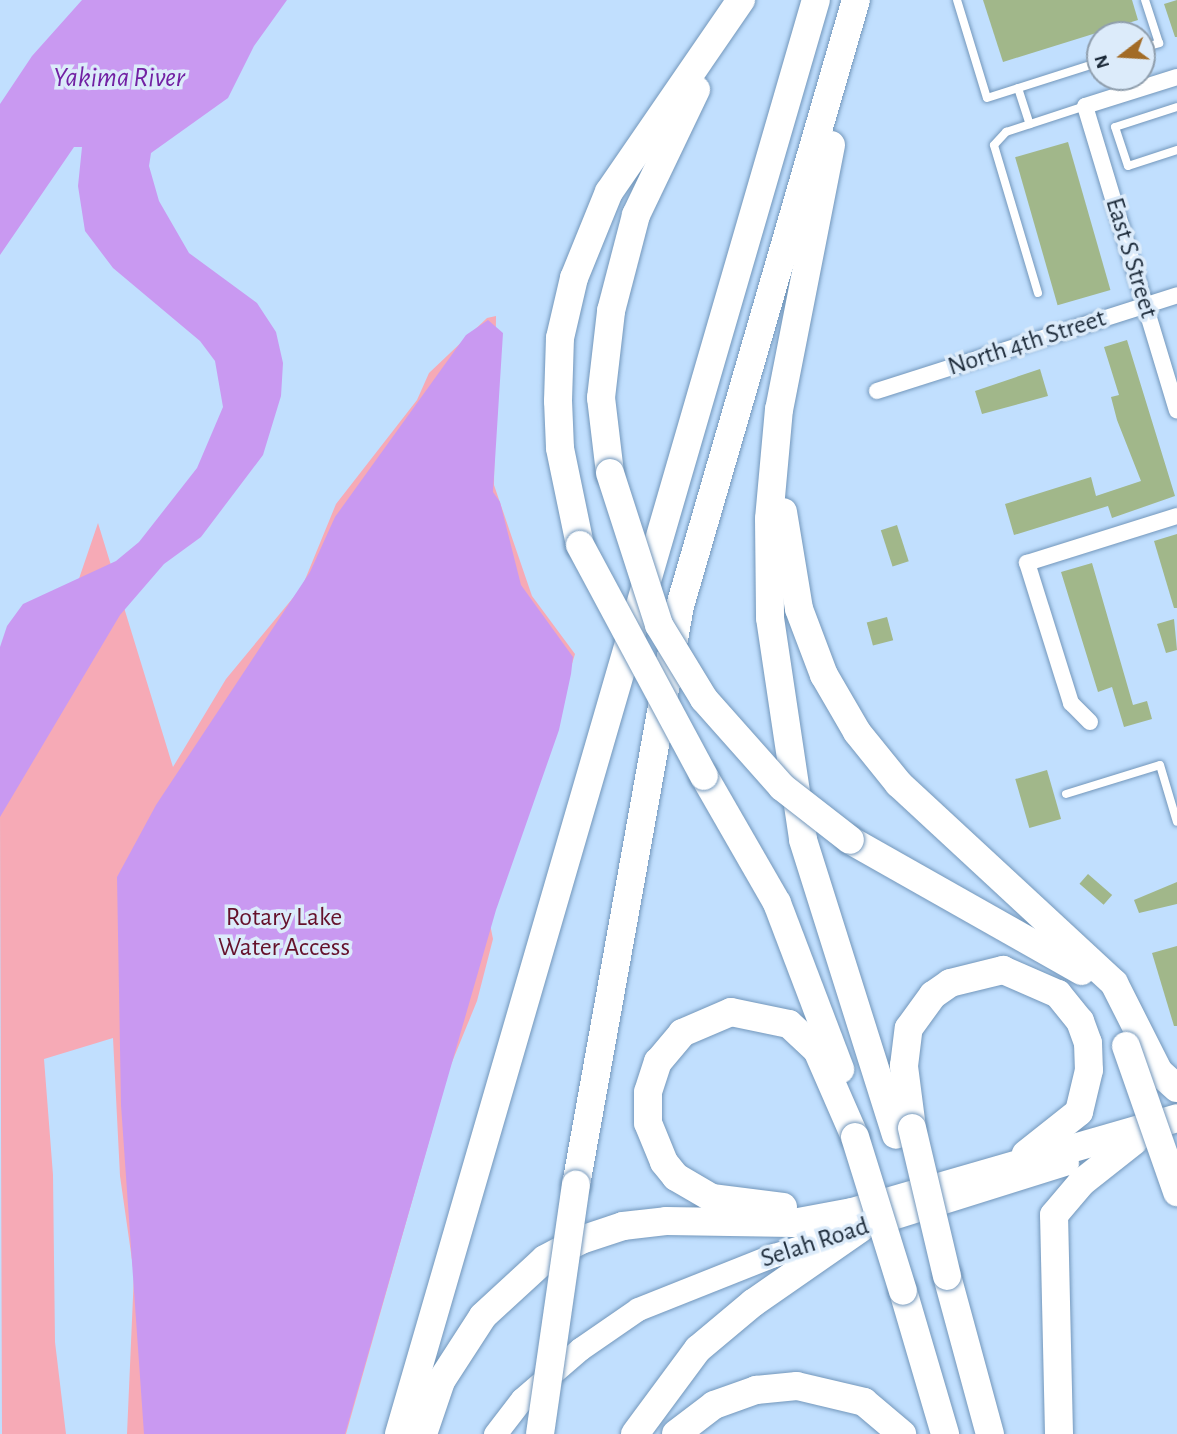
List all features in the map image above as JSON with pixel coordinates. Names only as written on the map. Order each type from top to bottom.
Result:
[{"type":"highway","points":[[741,0],[609,192],[573,278],[560,338],[559,449],[580,545],[705,776],[748,846],[807,971],[834,1047],[855,1137],[945,1434]]},
{"type":"highway","points":[[748,0],[677,124],[636,215],[611,311],[601,398],[610,473],[659,625],[704,699],[782,787],[850,840],[1078,967],[1107,1000],[1126,1045],[1177,1192]]},
{"type":"highway","points":[[399,1434],[816,0]]},
{"type":"highway","points":[[858,0],[779,409],[769,519],[770,618],[803,840],[904,1131],[942,1277],[990,1433]]},
{"type":"highway","points":[[540,1434],[576,1185],[680,606],[858,0]]},
{"type":"highway","points":[[779,409],[784,519],[799,609],[824,675],[857,732],[899,784],[1114,983],[1159,1072],[1177,1088]]},
{"type":"highway","points":[[904,1131],[905,1044],[909,1028],[933,995],[968,975],[1003,970],[1058,994],[1080,1021],[1088,1043],[1089,1070],[1079,1112],[1035,1150],[962,1190]]},
{"type":"highway","points":[[831,1214],[712,1198],[676,1177],[648,1123],[653,1075],[670,1046],[697,1024],[731,1012],[773,1018],[789,1024],[817,1050],[855,1137]]},
{"type":"highway","points":[[423,1434],[447,1369],[483,1315],[545,1259],[581,1240],[623,1226],[666,1221],[793,1223],[962,1190],[1177,1118]]},
{"type":"highway","points":[[1059,1434],[1055,1394],[1054,1215],[1082,1182],[1134,1141]]},
{"type":"highway","points":[[635,1434],[698,1349],[753,1303],[861,1228]]},
{"type":"highway","points":[[676,1434],[714,1405],[756,1390],[797,1386],[864,1402],[902,1434]]},
{"type":"highway","points":[[1055,1394],[1064,1434]]},
{"type":"main road","name":"Selah Road","points":[[495,1434],[532,1391],[638,1309],[962,1190],[1177,1128]]},
{"type":"street","points":[[1084,106],[1177,77]]},
{"type":"street","name":"East S Street","points":[[1084,106],[1177,410]]},
{"type":"street","name":"North 4th Street","points":[[877,391],[1177,295]]},
{"type":"street","points":[[1090,722],[1071,703],[1027,563],[1177,516]]},
{"type":"lane","points":[[957,0],[987,98],[1086,66]]},
{"type":"lane","points":[[1146,0],[1152,21]]},
{"type":"lane","points":[[1018,88],[1030,124]]},
{"type":"lane","points":[[1038,293],[994,145],[1006,132],[1084,106]]},
{"type":"lane","points":[[1177,107],[1115,127],[1128,166],[1177,150]]},
{"type":"lane","points":[[1066,794],[1160,765],[1177,822]]},
{"type":"green space","name":"Rotary Lake Water Access","points":[[496,316],[494,485],[532,596],[575,654],[490,924],[493,939],[477,1001],[450,1067],[346,1434],[127,1434],[134,1274],[120,1176],[113,1038],[44,1059],[53,1175],[55,1342],[66,1434],[2,1434],[0,810],[98,523],[173,767],[226,679],[302,587],[336,504],[417,400],[429,373],[487,318]]},
{"type":"water","name":"Yakima River","points":[[82,0],[287,0],[254,46],[228,98],[151,153],[149,166],[159,201],[189,253],[257,303],[276,332],[283,363],[281,396],[263,455],[201,537],[164,564],[120,615],[0,817],[0,647],[7,626],[23,604],[116,561],[139,542],[197,468],[223,407],[215,361],[200,341],[113,268],[85,231],[78,186],[82,147],[74,147],[0,255],[0,104],[32,56]]},
{"type":"water","name":"Rotary Lake Water Access","points":[[488,320],[503,333],[493,492],[500,502],[521,585],[573,657],[571,674],[559,730],[496,910],[345,1434],[144,1434],[121,1105],[117,877],[156,805],[310,572],[335,517],[466,335]]},
{"type":"building","points":[[983,0],[1132,0],[1138,20],[1086,21],[1086,36],[1003,62]]},
{"type":"building","points":[[1177,0],[1177,37],[1175,37],[1164,4]]},
{"type":"building","points":[[1068,142],[1110,290],[1058,305],[1015,157]]},
{"type":"building","points":[[1127,340],[1175,496],[1112,518],[1108,506],[1014,535],[1005,504],[1091,477],[1096,496],[1141,481],[1117,420],[1111,397],[1119,395],[1104,347]]},
{"type":"building","points":[[1040,369],[1048,396],[982,414],[975,391]]},
{"type":"building","points":[[897,525],[909,561],[893,566],[881,530]]},
{"type":"building","points":[[1177,534],[1177,608],[1174,608],[1154,541]]},
{"type":"building","points":[[1092,563],[1133,705],[1147,701],[1152,719],[1124,727],[1112,687],[1098,692],[1061,572]]},
{"type":"building","points":[[887,617],[893,640],[873,646],[867,622]]},
{"type":"building","points":[[1174,619],[1177,650],[1166,653],[1157,624]]},
{"type":"building","points":[[1047,770],[1061,819],[1029,828],[1015,779]]},
{"type":"building","points":[[1088,874],[1112,895],[1104,905],[1079,884]]},
{"type":"building","points":[[1177,882],[1177,904],[1139,913],[1134,900]]},
{"type":"building","points":[[1177,946],[1177,1026],[1174,1026],[1152,953]]}]
